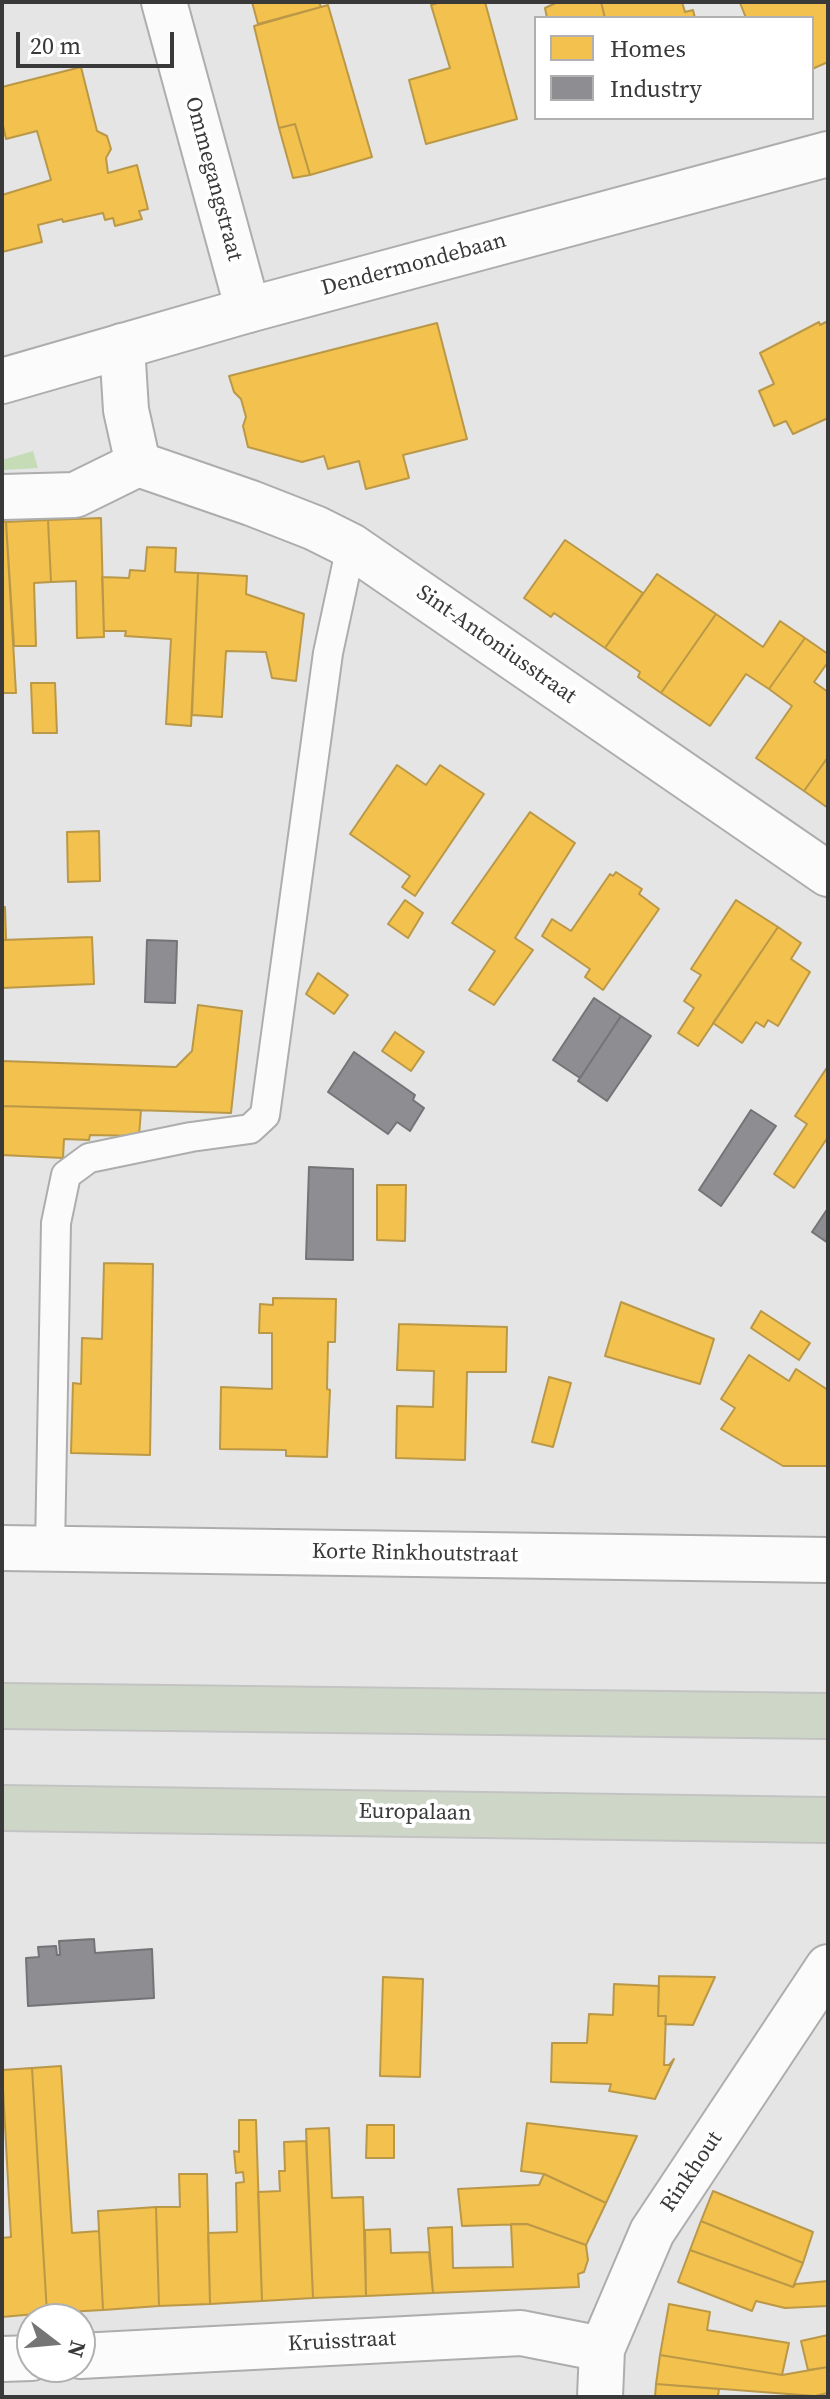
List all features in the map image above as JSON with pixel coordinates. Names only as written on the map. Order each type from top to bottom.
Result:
[{"type":"highway","points":[[2,1706],[828,1716]]},
{"type":"highway","name":"Europalaan","points":[[2,1808],[828,1820]]},
{"type":"street","name":"Ommegangstraat","points":[[164,2],[248,310]]},
{"type":"street","name":"Dendermondebaan","points":[[2,381],[248,310],[828,154]]},
{"type":"street","points":[[2,497],[75,495],[138,464],[126,410],[122,346]]},
{"type":"street","name":"Sint-Antoniusstraat","points":[[138,464],[251,503],[351,546],[828,874]]},
{"type":"street","name":"Korte Rinkhoutstraat","points":[[2,1548],[828,1560]]},
{"type":"street","name":"Rinkhout","points":[[600,2397],[602,2349],[652,2232],[828,1967]]},
{"type":"street","name":"Kruisstraat","points":[[96,2355],[521,2333],[602,2349]]},
{"type":"lane","points":[[50,1549],[56,1223],[66,1175],[89,1158],[191,1137],[250,1129],[265,1115],[328,653],[351,546]]},
{"type":"green space","points":[[33,451],[38,468],[2,470],[2,460]]},
{"type":"building: Homes","points":[[252,2],[319,2],[321,7],[258,24]]},
{"type":"building: Homes","points":[[441,2],[485,2],[517,119],[426,144],[409,80],[450,68],[431,5]]},
{"type":"building: Homes","points":[[558,2],[601,2],[604,16],[547,16],[545,8]]},
{"type":"building: Homes","points":[[601,2],[682,2],[685,12],[693,10],[694,16],[604,16]]},
{"type":"building: Homes","points":[[828,2],[828,62],[814,68],[814,16],[745,16],[740,3]]},
{"type":"building: Homes","points":[[328,5],[372,157],[310,175],[295,124],[279,128],[254,26]]},
{"type":"building: Homes","points":[[81,67],[97,131],[107,136],[111,149],[106,158],[108,173],[137,165],[148,209],[139,211],[142,219],[115,226],[113,218],[105,220],[103,213],[38,225],[42,242],[2,252],[2,195],[51,180],[37,131],[6,139],[2,121],[2,87]]},
{"type":"building: Homes","points":[[295,124],[310,175],[293,178],[279,128]]},
{"type":"building: Homes","points":[[828,321],[828,418],[793,434],[786,421],[774,426],[759,391],[774,384],[760,353],[819,322],[820,325]]},
{"type":"building: Homes","points":[[437,323],[467,439],[403,455],[409,478],[366,489],[359,461],[328,469],[324,456],[302,462],[248,447],[243,426],[246,417],[229,376]]},
{"type":"building: Homes","points":[[101,518],[104,637],[77,638],[76,581],[51,582],[48,520]]},
{"type":"building: Homes","points":[[48,520],[51,582],[34,583],[36,646],[14,646],[6,522]]},
{"type":"building: Homes","points":[[2,522],[6,522],[16,693],[2,693]]},
{"type":"building: Homes","points":[[565,540],[643,593],[605,648],[554,613],[551,617],[524,598]]},
{"type":"building: Homes","points":[[147,547],[176,548],[175,572],[198,573],[191,726],[166,724],[171,639],[125,636],[126,631],[104,631],[102,577],[129,578],[130,570],[145,571]]},
{"type":"building: Homes","points":[[198,573],[247,576],[246,594],[304,614],[296,681],[272,678],[266,652],[226,651],[222,717],[192,715]]},
{"type":"building: Homes","points":[[657,574],[716,614],[661,693],[638,677],[640,672],[605,648]]},
{"type":"building: Homes","points":[[716,614],[763,647],[780,621],[805,638],[769,689],[746,674],[710,726],[661,693]]},
{"type":"building: Homes","points":[[805,638],[828,654],[828,662],[814,682],[828,692],[828,757],[804,791],[756,758],[792,706],[769,689]]},
{"type":"building: Homes","points":[[31,683],[55,683],[57,733],[33,733]]},
{"type":"building: Homes","points":[[828,757],[828,808],[804,791]]},
{"type":"building: Homes","points":[[397,765],[426,785],[440,765],[484,794],[415,896],[402,887],[410,876],[350,834]]},
{"type":"building: Homes","points":[[530,812],[575,843],[515,938],[533,950],[494,1005],[469,990],[495,951],[452,923]]},
{"type":"building: Homes","points":[[99,831],[100,881],[68,882],[67,832]]},
{"type":"building: Homes","points":[[616,872],[642,889],[639,894],[659,909],[603,990],[585,977],[590,969],[542,936],[552,919],[571,931],[610,874],[613,876]]},
{"type":"building: Homes","points":[[405,900],[423,913],[408,938],[388,924]]},
{"type":"building: Homes","points":[[736,900],[778,927],[698,1046],[678,1033],[694,1008],[684,1001],[701,975],[691,969]]},
{"type":"building: Homes","points":[[2,907],[5,907],[6,940],[2,940]]},
{"type":"building: Homes","points":[[778,927],[801,943],[791,959],[810,972],[778,1026],[768,1020],[764,1027],[756,1022],[742,1043],[713,1023]]},
{"type":"building: Homes","points":[[92,937],[94,984],[2,988],[2,940]]},
{"type":"building: Homes","points":[[318,973],[348,995],[334,1014],[306,994]]},
{"type":"building: Homes","points":[[198,1005],[242,1011],[231,1113],[2,1106],[2,1061],[176,1067],[192,1051]]},
{"type":"building: Homes","points":[[395,1032],[424,1052],[411,1071],[382,1051]]},
{"type":"building: Homes","points":[[828,1066],[828,1137],[794,1188],[774,1174],[807,1124],[795,1116]]},
{"type":"building: Homes","points":[[2,1106],[141,1110],[139,1136],[90,1135],[89,1140],[64,1139],[63,1158],[2,1155]]},
{"type":"building: Homes","points":[[377,1185],[406,1185],[405,1241],[377,1240]]},
{"type":"building: Homes","points":[[104,1263],[153,1264],[150,1455],[71,1453],[73,1383],[81,1384],[82,1338],[102,1339]]},
{"type":"building: Homes","points":[[273,1298],[336,1299],[335,1342],[328,1342],[327,1389],[330,1390],[327,1457],[286,1456],[286,1450],[220,1449],[221,1387],[272,1389],[272,1333],[259,1333],[260,1304],[273,1305]]},
{"type":"building: Homes","points":[[621,1302],[714,1339],[700,1384],[605,1356]]},
{"type":"building: Homes","points":[[761,1311],[810,1343],[799,1360],[751,1328]]},
{"type":"building: Homes","points":[[399,1324],[507,1327],[506,1372],[467,1372],[465,1460],[396,1458],[397,1406],[433,1407],[434,1371],[397,1370]]},
{"type":"building: Homes","points":[[749,1355],[789,1381],[796,1369],[828,1390],[828,1466],[783,1466],[721,1429],[735,1408],[721,1399]]},
{"type":"building: Homes","points":[[549,1377],[571,1383],[553,1447],[532,1442]]},
{"type":"building: Homes","points":[[659,1976],[715,1977],[693,2025],[665,2024],[666,2016],[658,2016]]},
{"type":"building: Homes","points":[[383,1977],[423,1979],[420,2077],[380,2076]]},
{"type":"building: Homes","points":[[614,1984],[659,1986],[658,2016],[666,2016],[664,2065],[669,2065],[674,2059],[655,2099],[609,2091],[611,2084],[551,2082],[552,2043],[587,2043],[589,2014],[613,2015]]},
{"type":"building: Homes","points":[[61,2066],[72,2233],[99,2231],[103,2310],[96,2310],[96,2303],[46,2303],[32,2068]]},
{"type":"building: Homes","points":[[32,2068],[46,2303],[16,2303],[16,2316],[2,2317],[2,2238],[11,2237],[2,2070]]},
{"type":"building: Homes","points":[[239,2120],[256,2120],[262,2301],[210,2304],[208,2233],[237,2232],[236,2183],[244,2182],[243,2172],[236,2173],[234,2151],[239,2152]]},
{"type":"building: Homes","points":[[527,2123],[637,2136],[606,2203],[544,2174],[521,2171]]},
{"type":"building: Homes","points":[[367,2125],[394,2125],[394,2158],[366,2158]]},
{"type":"building: Homes","points":[[329,2128],[332,2198],[363,2197],[366,2296],[313,2298],[306,2129]]},
{"type":"building: Homes","points":[[306,2141],[313,2298],[262,2301],[258,2192],[280,2191],[279,2171],[285,2171],[284,2142]]},
{"type":"building: Homes","points":[[179,2174],[207,2174],[210,2304],[159,2306],[156,2207],[180,2207]]},
{"type":"building: Homes","points":[[544,2174],[606,2203],[586,2245],[527,2224],[462,2226],[458,2189],[539,2185]]},
{"type":"building: Homes","points":[[713,2191],[813,2232],[803,2263],[701,2221]]},
{"type":"building: Homes","points":[[156,2207],[159,2306],[103,2310],[98,2211]]},
{"type":"building: Homes","points":[[701,2221],[803,2263],[793,2287],[690,2250]]},
{"type":"building: Homes","points":[[511,2224],[527,2224],[586,2245],[588,2260],[584,2272],[578,2274],[579,2287],[433,2293],[428,2228],[452,2227],[453,2268],[513,2267]]},
{"type":"building: Homes","points":[[390,2229],[391,2253],[429,2252],[433,2293],[366,2296],[365,2230]]},
{"type":"building: Homes","points":[[690,2250],[793,2287],[796,2284],[828,2281],[828,2306],[785,2308],[756,2301],[752,2311],[678,2282]]},
{"type":"building: Homes","points":[[669,2304],[710,2312],[707,2330],[789,2343],[782,2375],[660,2355]]},
{"type":"building: Homes","points":[[828,2335],[828,2367],[808,2370],[801,2341]]},
{"type":"building: Homes","points":[[660,2355],[782,2375],[828,2367],[828,2393],[815,2396],[656,2384]]},
{"type":"building: Homes","points":[[656,2384],[719,2389],[718,2396],[726,2397],[655,2397]]},
{"type":"building: Industry","points":[[147,940],[177,941],[175,1003],[145,1002]]},
{"type":"building: Industry","points":[[594,998],[621,1016],[580,1078],[553,1060]]},
{"type":"building: Industry","points":[[621,1016],[651,1036],[607,1101],[578,1081]]},
{"type":"building: Industry","points":[[354,1052],[415,1095],[413,1100],[424,1108],[410,1131],[397,1122],[388,1134],[328,1092]]},
{"type":"building: Industry","points":[[751,1110],[776,1126],[721,1206],[699,1190]]},
{"type":"building: Industry","points":[[309,1167],[353,1169],[353,1260],[306,1259]]},
{"type":"building: Industry","points":[[828,1208],[828,1243],[812,1232]]},
{"type":"building: Industry","points":[[94,1939],[95,1953],[152,1949],[154,1998],[28,2006],[26,1958],[39,1957],[38,1947],[56,1946],[57,1955],[60,1955],[59,1941]]}]
